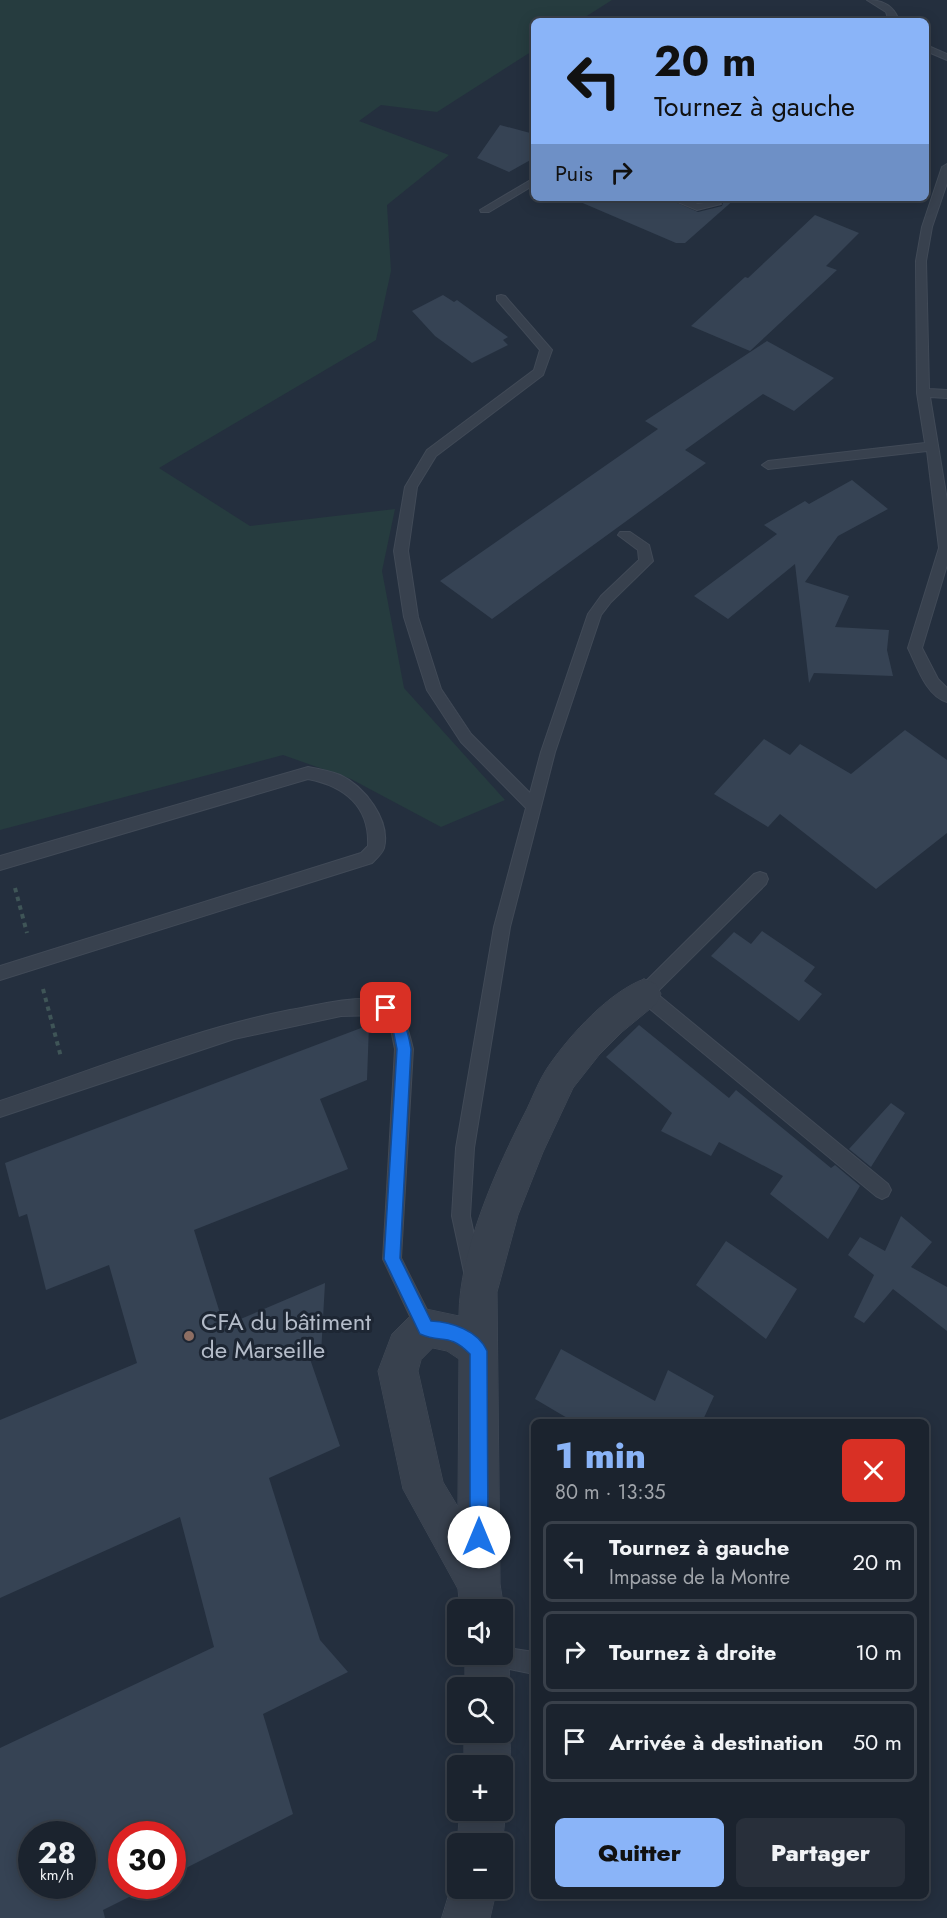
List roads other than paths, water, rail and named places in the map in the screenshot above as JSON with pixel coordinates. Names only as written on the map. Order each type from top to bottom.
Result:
[{"type":"street","points":[[480,1597],[478,1292],[499,1215],[527,1146],[561,1077],[602,1028],[644,994]]},
{"type":"street","points":[[478,1351],[466,1339],[447,1330],[426,1328],[406,1348],[398,1371],[424,1489],[480,1597]]},
{"type":"street","points":[[466,1918],[470,1899]]},
{"type":"lane","points":[[871,0],[887,8],[893,18]]},
{"type":"lane","points":[[929,49],[947,57]]},
{"type":"lane","points":[[947,167],[927,227],[921,261],[923,393],[946,548],[915,648],[933,683],[947,697]]},
{"type":"lane","points":[[485,210],[531,183]]},
{"type":"lane","points":[[681,201],[697,207],[716,204]]},
{"type":"lane","points":[[501,298],[546,350],[539,372],[431,453],[411,487],[401,550],[411,617],[434,690],[466,738],[534,807]]},
{"type":"lane","points":[[923,393],[947,394]]},
{"type":"lane","points":[[768,465],[932,446]]},
{"type":"lane","points":[[478,1292],[461,1216],[465,1148],[502,927],[548,752],[595,614],[606,599],[646,561],[644,548],[625,535]]},
{"type":"lane","points":[[0,863],[308,773],[335,779],[364,803],[376,823],[376,848],[366,858],[0,972]]},
{"type":"lane","points":[[760,879],[644,994],[882,1190]]},
{"type":"lane","points":[[0,1109],[69,1087],[174,1048],[272,1020],[366,1004],[386,1008],[399,1026],[404,1049],[392,1259],[426,1328]]},
{"type":"lane","points":[[513,1659],[531,1662]]},
{"type":"place","name":"CFA du bâtiment de Marseille","points":[[189,1336]]}]
